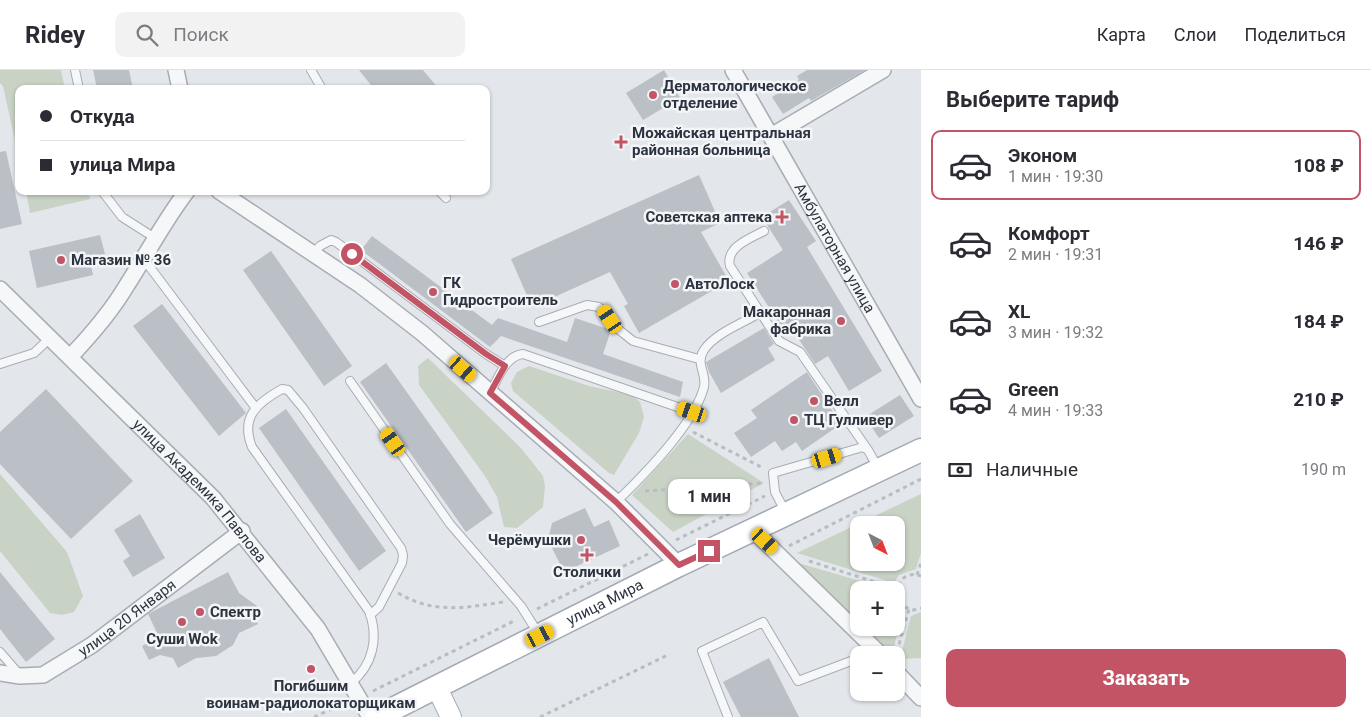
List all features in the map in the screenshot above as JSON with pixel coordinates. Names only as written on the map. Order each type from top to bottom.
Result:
[{"type":"main road","name":"улица Мира","points":[[377,717],[679,565],[921,450]]},
{"type":"street","points":[[176,70],[179,85]]},
{"type":"street","name":"Амбулаторная улица","points":[[734,70],[921,399]]},
{"type":"street","points":[[771,136],[883,70]]},
{"type":"street","points":[[70,357],[99,326],[128,285],[155,238],[184,195]]},
{"type":"street","points":[[225,195],[368,291],[422,334],[490,393],[621,497],[679,565]]},
{"type":"street","name":"улица Академика Павлова","points":[[0,289],[213,498],[242,531],[318,629],[370,717]]},
{"type":"street","points":[[753,530],[777,552],[868,646]]},
{"type":"street","name":"улица 20 Января","points":[[0,673],[20,676],[42,675],[92,645],[242,531]]},
{"type":"street","points":[[905,681],[921,698]]},
{"type":"street","points":[[437,688],[451,717]]},
{"type":"lane","points":[[75,70],[78,85]]},
{"type":"lane","points":[[311,70],[320,85]]},
{"type":"lane","points":[[105,195],[122,217],[155,238]]},
{"type":"lane","points":[[443,195],[446,198]]},
{"type":"lane","points":[[764,231],[731,252],[728,259],[730,266],[780,341],[800,352],[868,450],[879,469]]},
{"type":"lane","points":[[313,254],[325,242],[331,240],[336,242],[486,354],[505,366]]},
{"type":"lane","points":[[143,258],[255,407]]},
{"type":"lane","points":[[539,322],[587,305],[592,305],[604,310],[618,329],[633,341],[699,359]]},
{"type":"lane","points":[[621,497],[684,427],[704,386],[699,359],[712,341],[761,312]]},
{"type":"lane","points":[[0,364],[34,353],[50,338]]},
{"type":"lane","points":[[490,393],[505,366],[512,358],[522,354],[692,412]]},
{"type":"lane","points":[[350,381],[450,524],[527,614],[540,636]]},
{"type":"lane","points":[[351,683],[363,671],[372,653],[374,624],[361,598],[252,447],[247,434],[248,425],[255,407],[282,388],[288,390],[303,408],[401,548],[403,555],[402,563],[379,607],[370,615]]},
{"type":"lane","points":[[786,514],[775,492],[772,473],[863,447],[868,450]]},
{"type":"lane","points":[[728,717],[702,651],[763,622],[798,681],[850,661]]},
{"type":"lane","points":[[0,652],[20,676]]},
{"type":"path","points":[[684,427],[772,473]]},
{"type":"path","points":[[777,552],[921,479]]},
{"type":"path","points":[[621,497],[774,482]]},
{"type":"path","points":[[669,544],[775,492]]},
{"type":"path","points":[[373,691],[651,552]]},
{"type":"path","points":[[777,552],[871,581]]},
{"type":"path","points":[[902,581],[904,577],[919,576],[921,563]]},
{"type":"path","points":[[389,588],[415,603],[457,610],[515,600]]},
{"type":"path","points":[[905,607],[908,609],[921,608]]},
{"type":"path","points":[[898,646],[908,609]]},
{"type":"path","points":[[540,717],[668,655]]},
{"type":"path","points":[[314,717],[347,702]]},
{"type":"green space","points":[[0,70],[61,70],[64,85],[15,85],[15,141],[3,86],[0,83]]},
{"type":"green space","points":[[27,195],[89,195],[90,199],[30,213]]},
{"type":"green space","points":[[428,358],[521,448],[543,476],[545,486],[543,507],[517,528],[504,527],[497,497],[485,476],[419,385],[418,366]]},
{"type":"green space","points":[[529,366],[589,386],[632,395],[640,402],[644,417],[639,433],[614,475],[609,473],[513,391],[511,383],[517,372]]},
{"type":"green space","points":[[688,434],[764,483],[673,532],[632,495]]},
{"type":"green space","points":[[0,474],[67,552],[83,596],[74,612],[62,615],[50,613],[0,551]]},
{"type":"green space","points":[[921,494],[921,553],[916,569],[899,575],[895,581],[888,581],[855,571],[905,571],[905,516],[875,516]]},
{"type":"green space","points":[[850,528],[850,569],[797,553]]},
{"type":"green space","points":[[795,562],[860,581],[850,581],[850,616]]},
{"type":"green space","points":[[921,612],[921,658],[905,659],[905,646],[903,646],[911,616]]},
{"type":"green space","points":[[869,636],[897,636],[894,646],[880,646]]},
{"type":"building","points":[[93,70],[129,70],[132,85],[96,85]]},
{"type":"building","points":[[359,70],[423,70],[436,85],[371,85]]},
{"type":"building","name":"Дерматологическое отделение","points":[[664,70],[680,98],[643,120],[626,93]]},
{"type":"building","points":[[807,70],[865,70],[811,101],[809,98],[783,114],[772,97],[799,80],[797,76]]},
{"type":"building","points":[[6,151],[22,224],[0,229],[0,152]]},
{"type":"building","points":[[699,175],[720,223],[701,232],[729,281],[639,333],[624,306],[628,304],[610,272],[532,307],[511,259]]},
{"type":"building","points":[[789,200],[816,241],[807,247],[882,371],[849,391],[828,356],[815,364],[794,332],[783,337],[773,322],[777,320],[747,273],[783,250],[762,217]]},
{"type":"building","points":[[100,235],[105,254],[89,257],[93,275],[37,288],[29,251]]},
{"type":"building","name":"ГК Гидростроитель","points":[[372,236],[492,325],[498,318],[567,342],[575,318],[611,330],[603,354],[683,382],[680,397],[501,336],[490,347],[361,250]]},
{"type":"building","points":[[271,251],[352,366],[324,386],[243,270]]},
{"type":"building","points":[[162,304],[246,413],[219,436],[133,326]]},
{"type":"building","points":[[764,328],[774,344],[768,348],[775,360],[721,393],[709,372],[706,362]]},
{"type":"building","points":[[386,363],[493,513],[466,532],[360,382]]},
{"type":"building","points":[[807,372],[841,424],[802,451],[796,442],[782,451],[775,441],[751,457],[734,433],[757,418],[751,410]]},
{"type":"building","points":[[46,389],[133,481],[71,539],[0,464],[0,432]]},
{"type":"building","points":[[900,395],[914,416],[879,438],[865,417]]},
{"type":"building","points":[[286,409],[386,551],[359,571],[259,428]]},
{"type":"building","points":[[585,508],[594,527],[609,520],[620,546],[564,572],[548,540],[552,523]]},
{"type":"building","points":[[140,514],[165,558],[133,577],[123,561],[130,556],[114,530]]},
{"type":"building","points":[[0,572],[55,639],[26,662],[0,629]]},
{"type":"building","points":[[228,572],[239,593],[257,606],[253,614],[258,624],[239,633],[233,645],[216,656],[196,658],[178,668],[173,658],[160,655],[149,660],[142,646],[159,637],[148,614]]},
{"type":"building","points":[[769,658],[799,717],[741,717],[723,682]]},
{"type":"place","name":"Дерматологическое отделение","points":[[653,95]]},
{"type":"place","name":"Можайская центральная районная больница","points":[[621,142]]},
{"type":"place","name":"Советская аптека","points":[[782,217]]},
{"type":"place","name":"Магазин № 36","points":[[61,260]]},
{"type":"place","name":"АвтоЛоск","points":[[675,284]]},
{"type":"place","name":"ГК Гидростроитель","points":[[433,292]]},
{"type":"place","name":"Макаронная фабрика","points":[[841,321]]},
{"type":"place","name":"Велл","points":[[814,401]]},
{"type":"place","name":"ТЦ Гулливер","points":[[794,420]]},
{"type":"place","name":"Черёмушки","points":[[581,540]]},
{"type":"place","name":"Столички","points":[[587,555]]},
{"type":"place","name":"Спектр","points":[[200,612]]},
{"type":"place","name":"Суши Wok","points":[[182,622]]},
{"type":"place","name":"Погибшим воинам-радиолокаторщикам","points":[[311,669]]},
{"type":"route","points":[[352,254],[486,354],[505,366],[490,393],[616,502],[679,565],[709,551]]}]
